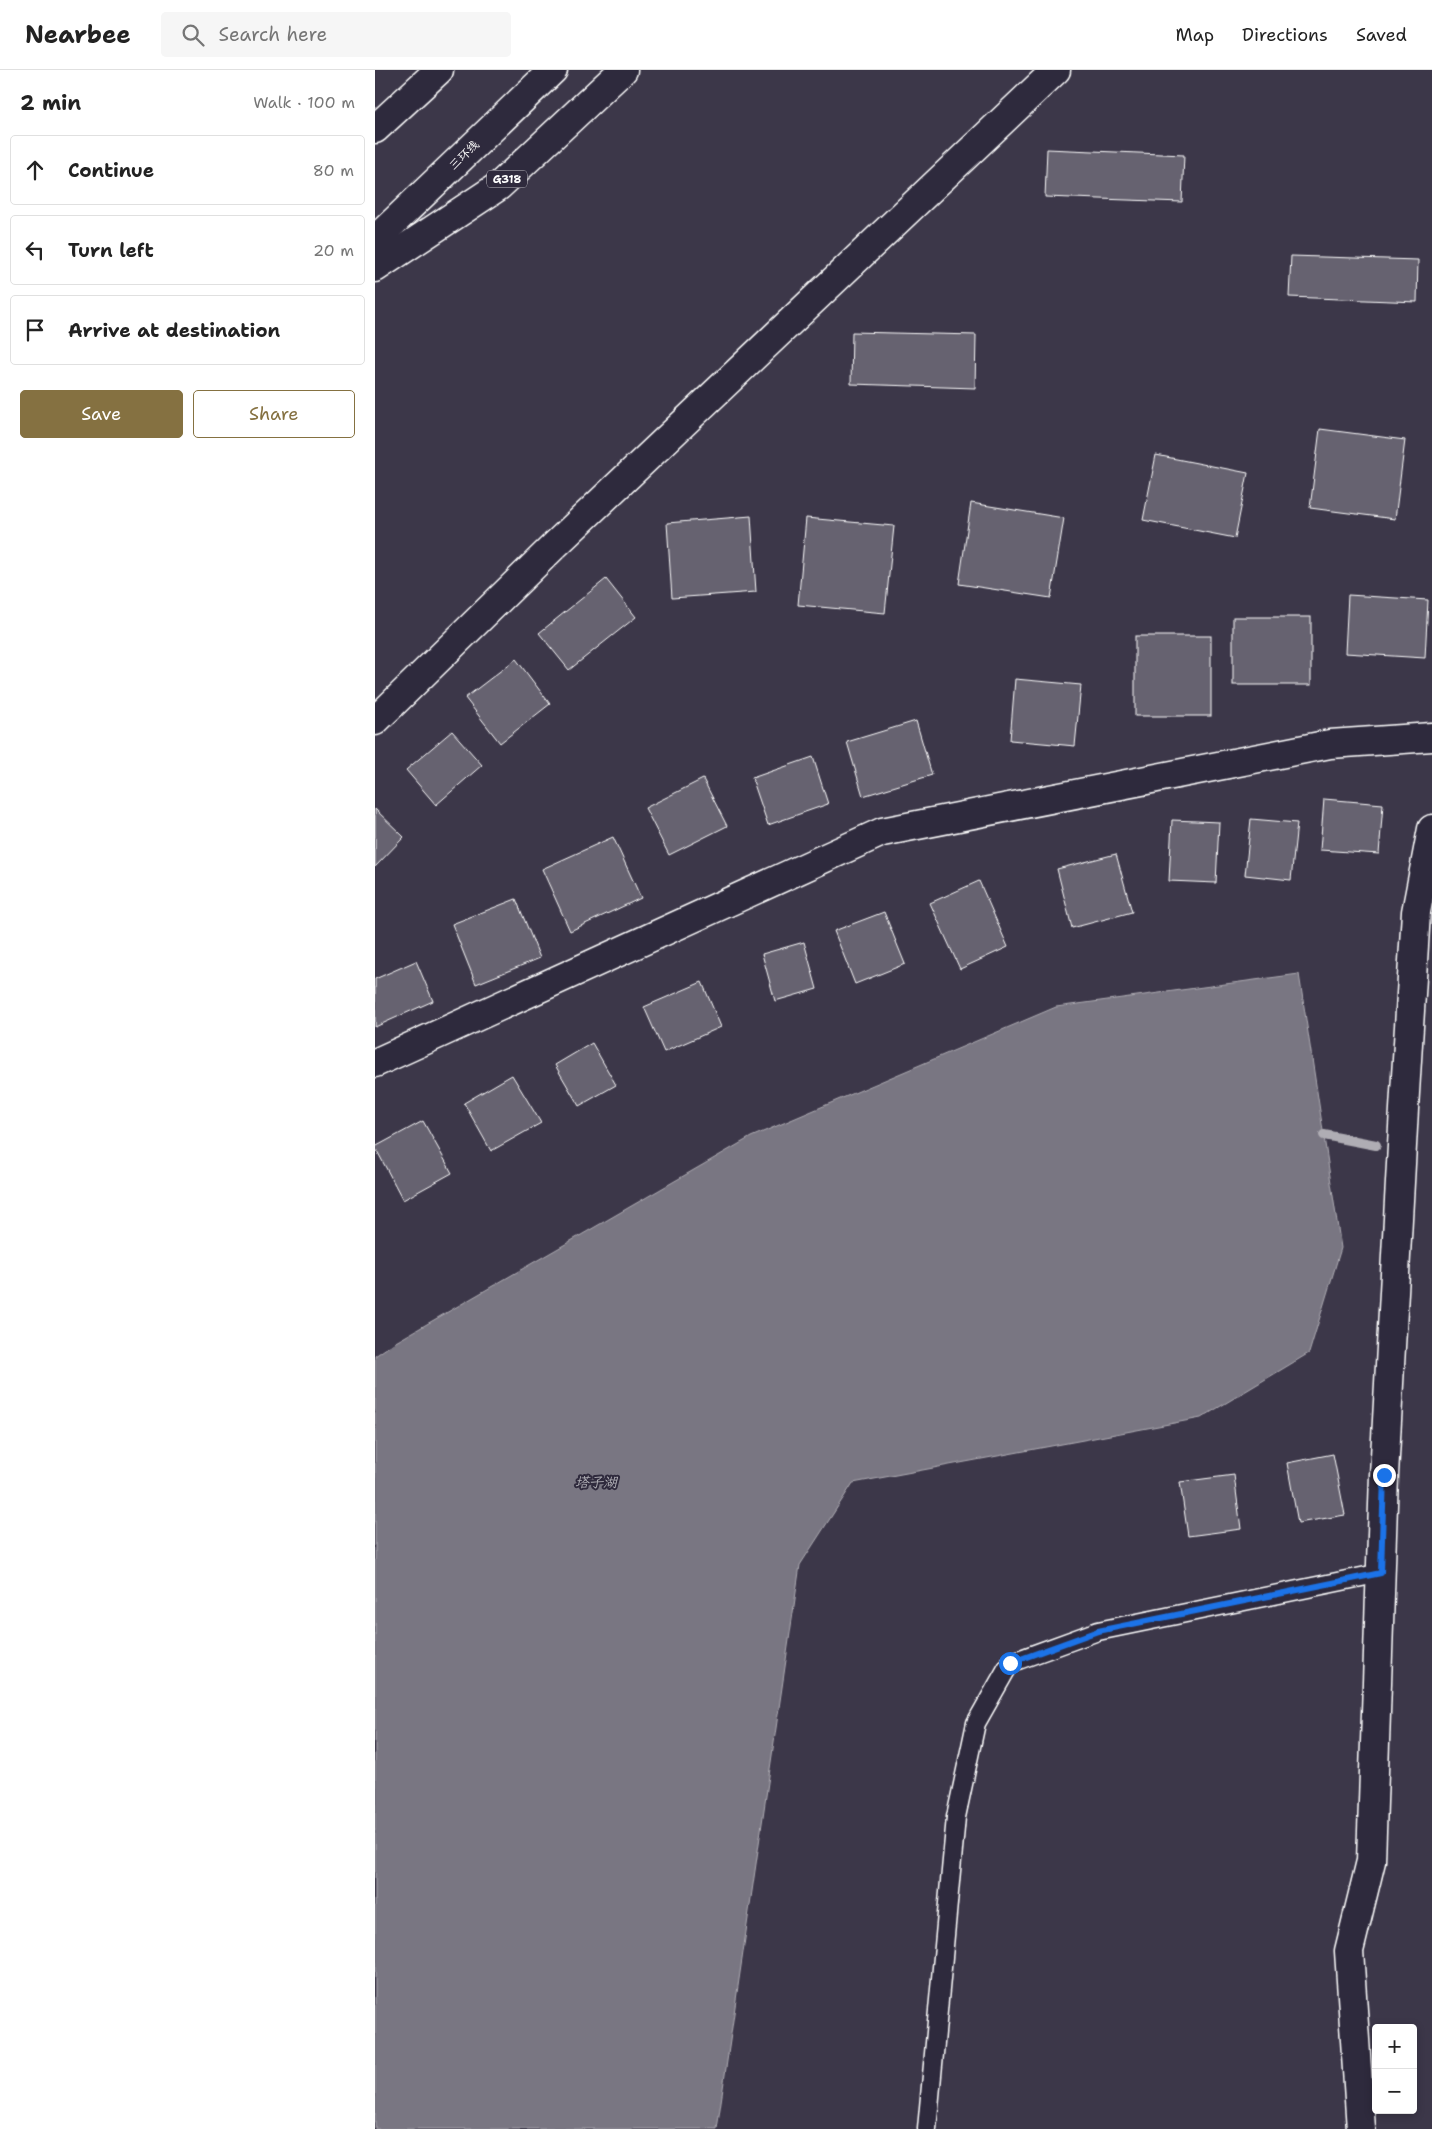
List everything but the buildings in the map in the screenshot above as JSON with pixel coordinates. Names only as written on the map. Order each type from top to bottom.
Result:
[{"type":"main road","points":[[375,129],[439,70]]},
{"type":"main road","name":"三环线","points":[[375,240],[553,70]]},
{"type":"main road","name":"G318","points":[[375,268],[499,186],[623,70]]},
{"type":"main road","points":[[375,721],[554,546],[1056,70]]},
{"type":"main road","points":[[375,1062],[882,832],[1331,744],[1432,737]]},
{"type":"main road","points":[[1361,2129],[1349,1951],[1371,1861],[1386,1445],[1416,912],[1432,829]]},
{"type":"lane","points":[[927,2129],[956,1817],[977,1724],[1010,1663],[1098,1631],[1381,1573]]},
{"type":"water","name":"塔子湖","points":[[1299,974],[1341,1248],[1309,1353],[1201,1418],[853,1483],[800,1565],[717,2129],[375,2129],[375,1356],[394,1343],[751,1137],[1056,1007]]},
{"type":"waterway","points":[[1324,1135],[1376,1145]]},
{"type":"route","points":[[1010,1663],[1098,1631],[1381,1573],[1384,1475]]}]
